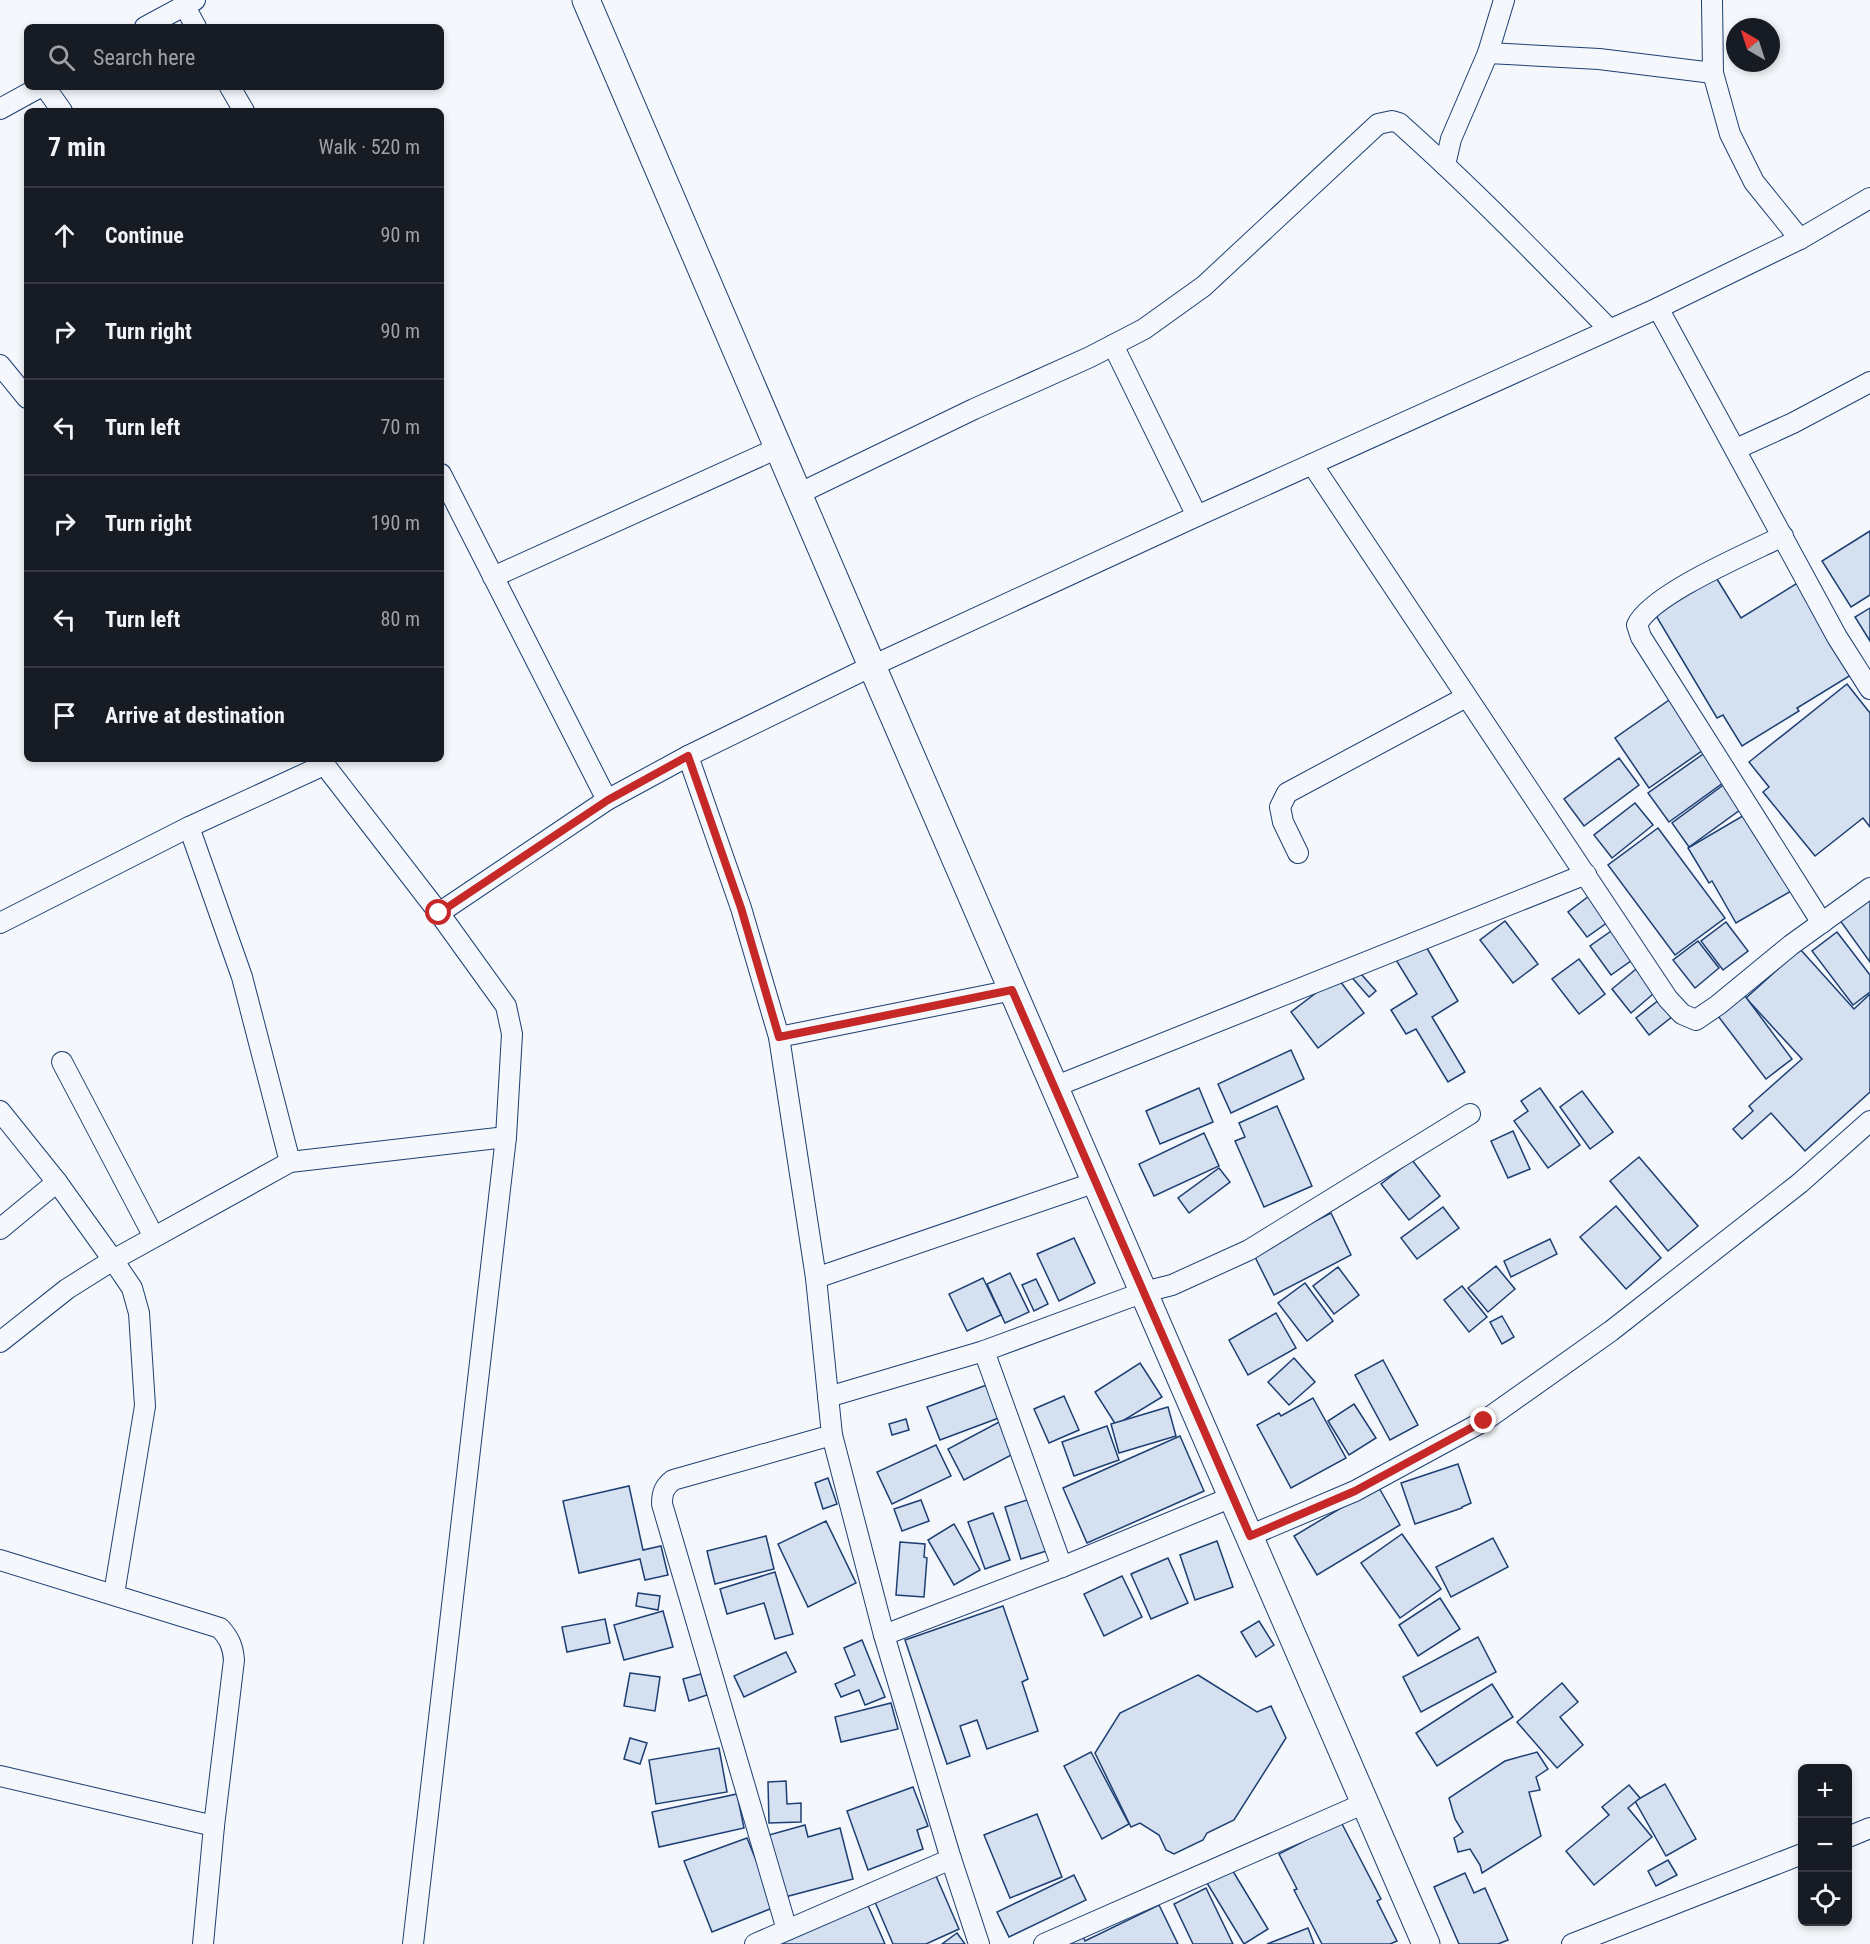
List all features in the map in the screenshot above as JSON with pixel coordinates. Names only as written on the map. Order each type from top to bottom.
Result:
[{"type":"main road","points":[[586,0],[1426,1944]]},
{"type":"street","points":[[1445,165],[1451,139],[1488,53],[1504,0]]},
{"type":"street","points":[[1712,0],[1713,73],[1730,134],[1754,182],[1800,239]]},
{"type":"street","points":[[151,24],[190,3],[195,24]]},
{"type":"street","points":[[1488,53],[1599,59],[1713,73]]},
{"type":"street","points":[[0,110],[35,90]]},
{"type":"street","points":[[47,90],[60,108]]},
{"type":"street","points":[[232,90],[242,108]]},
{"type":"street","points":[[798,494],[1144,329],[1204,286],[1377,124],[1392,121],[1399,123],[1521,238],[1610,329]]},
{"type":"street","points":[[439,913],[608,800],[688,756],[872,666],[1658,308],[1800,239],[1870,198]]},
{"type":"street","points":[[1658,308],[1837,637],[1870,689]]},
{"type":"street","points":[[1113,345],[1197,516]]},
{"type":"street","points":[[0,365],[24,394]]},
{"type":"street","points":[[1736,449],[1793,423],[1870,383]]},
{"type":"street","points":[[493,577],[778,448]]},
{"type":"street","points":[[1312,464],[1668,999],[1682,1014],[1696,1020],[1718,1005],[1791,945],[1870,888]]},
{"type":"street","points":[[444,480],[608,800]]},
{"type":"street","points":[[1783,536],[1672,592],[1641,615],[1637,625],[1641,637],[1822,923]]},
{"type":"street","points":[[1298,854],[1280,807],[1287,793],[1466,697]]},
{"type":"street","points":[[688,756],[741,908],[779,1037],[816,1278],[832,1435],[884,1635],[979,1944]]},
{"type":"street","points":[[0,923],[189,826],[322,762],[439,913],[506,1006],[512,1034],[506,1137],[413,1944]]},
{"type":"street","points":[[189,826],[242,977],[290,1162]]},
{"type":"street","points":[[1054,1086],[1586,873]]},
{"type":"street","points":[[779,1037],[1012,990]]},
{"type":"street","points":[[62,1062],[154,1237]]},
{"type":"street","points":[[0,1111],[57,1182],[113,1260],[132,1288],[139,1313],[145,1406],[114,1594]]},
{"type":"street","points":[[828,1397],[984,1351],[1172,1285],[1249,1250],[1470,1114]]},
{"type":"street","points":[[1250,1536],[1355,1491],[1484,1421],[1611,1331],[1763,1213],[1870,1121]]},
{"type":"street","points":[[0,1342],[67,1289],[113,1260],[290,1162],[506,1137]]},
{"type":"street","points":[[0,1229],[57,1182]]},
{"type":"street","points":[[816,1278],[1096,1182]]},
{"type":"street","points":[[984,1351],[1062,1567]]},
{"type":"street","points":[[787,1930],[662,1504],[662,1495],[666,1486],[673,1480],[832,1435]]},
{"type":"street","points":[[884,1635],[1062,1567],[1232,1497]]},
{"type":"street","points":[[0,1560],[220,1628],[229,1639],[234,1660],[214,1826],[203,1944]]},
{"type":"street","points":[[0,1776],[214,1826]]},
{"type":"street","points":[[1044,1944],[1365,1803]]},
{"type":"street","points":[[1852,1835],[1870,1828]]},
{"type":"street","points":[[1572,1944],[1798,1856]]},
{"type":"street","points":[[755,1944],[951,1859]]},
{"type":"building","points":[[1870,531],[1870,595],[1851,607],[1822,561]]},
{"type":"building","points":[[1712,571],[1741,618],[1799,582],[1851,675],[1797,708],[1799,711],[1742,746],[1723,715],[1717,718],[1652,609]]},
{"type":"building","points":[[1870,608],[1870,641],[1855,617]]},
{"type":"building","points":[[1847,684],[1870,713],[1870,827],[1863,818],[1815,856],[1763,792],[1769,787],[1749,762]]},
{"type":"building","points":[[1672,698],[1706,748],[1649,788],[1615,738]]},
{"type":"building","points":[[1706,752],[1727,780],[1669,822],[1648,793]]},
{"type":"building","points":[[1619,758],[1639,785],[1584,826],[1564,799]]},
{"type":"building","points":[[1726,783],[1744,807],[1689,847],[1672,823]]},
{"type":"building","points":[[1635,803],[1653,825],[1612,858],[1594,835]]},
{"type":"building","points":[[1746,814],[1798,887],[1736,923],[1712,881],[1709,883],[1688,848]]},
{"type":"building","points":[[1658,828],[1725,918],[1675,955],[1608,865]]},
{"type":"building","points":[[1589,896],[1608,922],[1587,937],[1568,912]]},
{"type":"building","points":[[1870,896],[1870,962],[1839,919]]},
{"type":"building","points":[[1505,921],[1538,964],[1513,983],[1480,940]]},
{"type":"building","points":[[1726,922],[1748,951],[1723,970],[1701,941]]},
{"type":"building","points":[[1614,929],[1635,958],[1611,975],[1590,946]]},
{"type":"building","points":[[1837,932],[1870,975],[1870,992],[1853,1005],[1812,951]]},
{"type":"building","points":[[1421,938],[1458,1001],[1432,1017],[1465,1072],[1448,1082],[1416,1029],[1406,1034],[1391,1010],[1417,994],[1393,955]]},
{"type":"building","points":[[1698,941],[1719,968],[1695,988],[1673,960]]},
{"type":"building","points":[[1800,949],[1854,1009],[1870,994],[1870,1092],[1805,1151],[1771,1113],[1742,1139],[1733,1129],[1753,1111],[1749,1106],[1802,1059],[1746,998]]},
{"type":"building","points":[[1579,959],[1605,994],[1579,1014],[1552,979]]},
{"type":"building","points":[[1641,965],[1660,988],[1631,1013],[1612,989]]},
{"type":"building","points":[[1355,967],[1376,991],[1369,997],[1348,973]]},
{"type":"building","points":[[1337,977],[1364,1013],[1318,1048],[1291,1012]]},
{"type":"building","points":[[1669,992],[1682,1009],[1649,1035],[1636,1018]]},
{"type":"building","points":[[1745,996],[1792,1059],[1766,1079],[1718,1016]]},
{"type":"building","points":[[1291,1050],[1304,1079],[1231,1113],[1218,1084]]},
{"type":"building","points":[[1199,1088],[1213,1122],[1160,1144],[1146,1111]]},
{"type":"building","points":[[1540,1088],[1580,1145],[1548,1168],[1514,1121],[1528,1111],[1521,1101]]},
{"type":"building","points":[[1582,1091],[1613,1132],[1590,1149],[1560,1107]]},
{"type":"building","points":[[1277,1106],[1312,1186],[1264,1207],[1235,1141],[1245,1137],[1239,1123]]},
{"type":"building","points":[[1513,1131],[1530,1169],[1508,1178],[1491,1141]]},
{"type":"building","points":[[1204,1133],[1219,1166],[1154,1196],[1139,1164]]},
{"type":"building","points":[[1639,1157],[1698,1226],[1668,1251],[1610,1181]]},
{"type":"building","points":[[1412,1160],[1440,1196],[1409,1220],[1381,1184]]},
{"type":"building","points":[[1219,1168],[1230,1182],[1189,1213],[1178,1198]]},
{"type":"building","points":[[1616,1206],[1661,1258],[1626,1289],[1580,1237]]},
{"type":"building","points":[[1443,1207],[1459,1228],[1417,1259],[1401,1238]]},
{"type":"building","points":[[1331,1213],[1351,1255],[1274,1295],[1253,1253]]},
{"type":"building","points":[[1074,1238],[1095,1283],[1059,1301],[1037,1254]]},
{"type":"building","points":[[1550,1239],[1557,1254],[1511,1277],[1504,1261]]},
{"type":"building","points":[[1496,1266],[1515,1289],[1488,1312],[1468,1288]]},
{"type":"building","points":[[1338,1267],[1359,1295],[1334,1314],[1313,1286]]},
{"type":"building","points":[[1010,1273],[1029,1312],[1005,1323],[987,1284]]},
{"type":"building","points":[[983,1278],[1001,1315],[967,1331],[949,1294]]},
{"type":"building","points":[[1036,1279],[1048,1304],[1034,1311],[1022,1285]]},
{"type":"building","points":[[1305,1283],[1333,1321],[1307,1341],[1278,1303]]},
{"type":"building","points":[[1462,1286],[1487,1317],[1469,1332],[1444,1300]]},
{"type":"building","points":[[1276,1313],[1296,1348],[1248,1375],[1229,1340]]},
{"type":"building","points":[[1502,1316],[1514,1337],[1502,1344],[1490,1322]]},
{"type":"building","points":[[1294,1358],[1315,1382],[1289,1405],[1268,1382]]},
{"type":"building","points":[[1383,1360],[1418,1425],[1390,1440],[1355,1375]]},
{"type":"building","points":[[1140,1363],[1162,1397],[1116,1425],[1095,1392]]},
{"type":"building","points":[[992,1383],[1004,1416],[940,1440],[927,1407]]},
{"type":"building","points":[[1064,1396],[1079,1430],[1049,1443],[1034,1409]]},
{"type":"building","points":[[1313,1398],[1346,1458],[1291,1488],[1257,1425],[1279,1413],[1281,1416]]},
{"type":"building","points":[[1354,1404],[1376,1438],[1349,1455],[1328,1421]]},
{"type":"building","points":[[1168,1407],[1176,1436],[1119,1453],[1111,1424]]},
{"type":"building","points":[[906,1419],[909,1430],[892,1435],[889,1424]]},
{"type":"building","points":[[1001,1421],[1017,1452],[964,1480],[948,1449]]},
{"type":"building","points":[[1107,1426],[1119,1460],[1074,1476],[1062,1442]]},
{"type":"building","points":[[1180,1436],[1204,1491],[1087,1543],[1063,1488]]},
{"type":"building","points":[[936,1445],[951,1476],[892,1504],[877,1472]]},
{"type":"building","points":[[1458,1464],[1471,1503],[1415,1524],[1401,1483]]},
{"type":"building","points":[[828,1478],[837,1504],[823,1509],[815,1483]]},
{"type":"building","points":[[629,1486],[643,1550],[661,1546],[668,1575],[645,1580],[640,1559],[579,1573],[563,1501]]},
{"type":"building","points":[[1378,1486],[1400,1525],[1317,1575],[1294,1536]]},
{"type":"building","points":[[1043,1495],[1059,1547],[1021,1559],[1005,1507]]},
{"type":"building","points":[[921,1500],[929,1521],[902,1531],[894,1509]]},
{"type":"building","points":[[993,1513],[1010,1560],[985,1569],[968,1522]]},
{"type":"building","points":[[826,1521],[856,1583],[808,1607],[778,1544]]},
{"type":"building","points":[[954,1524],[980,1570],[954,1585],[928,1540]]},
{"type":"building","points":[[1402,1534],[1441,1589],[1400,1618],[1361,1563]]},
{"type":"building","points":[[766,1536],[774,1569],[715,1584],[707,1551]]},
{"type":"building","points":[[1493,1538],[1508,1567],[1451,1597],[1436,1567]]},
{"type":"building","points":[[1217,1541],[1233,1587],[1195,1600],[1180,1555]]},
{"type":"building","points":[[900,1542],[925,1544],[924,1557],[927,1558],[924,1597],[896,1595]]},
{"type":"building","points":[[1168,1558],[1188,1603],[1151,1619],[1131,1574]]},
{"type":"building","points":[[775,1572],[793,1634],[775,1639],[764,1603],[727,1614],[720,1589]]},
{"type":"building","points":[[1122,1576],[1142,1617],[1104,1636],[1084,1594]]},
{"type":"building","points":[[638,1593],[660,1596],[658,1610],[636,1606]]},
{"type":"building","points":[[1440,1598],[1460,1629],[1418,1656],[1399,1625]]},
{"type":"building","points":[[1003,1606],[1028,1679],[1022,1682],[1038,1731],[987,1749],[977,1720],[960,1726],[970,1756],[947,1764],[905,1640]]},
{"type":"building","points":[[663,1611],[673,1647],[624,1660],[614,1625]]},
{"type":"building","points":[[605,1619],[610,1643],[567,1652],[562,1627]]},
{"type":"building","points":[[1259,1621],[1274,1645],[1256,1657],[1241,1632]]},
{"type":"building","points":[[1478,1637],[1496,1672],[1421,1712],[1403,1677]]},
{"type":"building","points":[[862,1640],[885,1697],[865,1705],[859,1690],[841,1697],[835,1684],[855,1675],[844,1648]]},
{"type":"building","points":[[786,1652],[796,1672],[744,1697],[734,1676]]},
{"type":"building","points":[[630,1673],[660,1677],[655,1711],[624,1706]]},
{"type":"building","points":[[701,1674],[707,1695],[689,1701],[683,1679]]},
{"type":"building","points":[[1198,1675],[1257,1712],[1271,1706],[1286,1738],[1234,1820],[1207,1833],[1203,1840],[1174,1854],[1166,1850],[1159,1835],[1140,1823],[1131,1827],[1095,1753],[1120,1713]]},
{"type":"building","points":[[1562,1683],[1578,1702],[1560,1717],[1583,1745],[1557,1768],[1517,1722]]},
{"type":"building","points":[[1492,1684],[1513,1717],[1437,1766],[1416,1733]]},
{"type":"building","points":[[891,1703],[898,1729],[841,1742],[835,1717]]},
{"type":"building","points":[[630,1738],[647,1743],[640,1764],[624,1759]]},
{"type":"building","points":[[719,1748],[727,1792],[656,1804],[649,1760]]},
{"type":"building","points":[[1091,1752],[1129,1824],[1102,1839],[1064,1766]]},
{"type":"building","points":[[1537,1752],[1548,1769],[1536,1777],[1540,1790],[1529,1792],[1541,1836],[1482,1873],[1470,1849],[1458,1852],[1454,1838],[1463,1832],[1455,1819],[1449,1798],[1505,1761]]},
{"type":"building","points":[[786,1781],[787,1804],[801,1803],[801,1822],[769,1823],[768,1782]]},
{"type":"building","points":[[1665,1784],[1696,1839],[1666,1856],[1635,1801]]},
{"type":"building","points":[[1629,1785],[1640,1798],[1628,1808],[1652,1837],[1594,1885],[1566,1851],[1609,1815],[1602,1807]]},
{"type":"building","points":[[913,1787],[928,1826],[917,1830],[923,1849],[868,1870],[847,1811]]},
{"type":"building","points":[[737,1794],[744,1828],[659,1847],[652,1812]]},
{"type":"building","points":[[1037,1814],[1062,1877],[1010,1898],[984,1835]]},
{"type":"building","points":[[1341,1822],[1381,1899],[1377,1901],[1397,1941],[1390,1944],[1322,1944],[1294,1890],[1297,1889],[1279,1854]]},
{"type":"building","points":[[805,1825],[808,1837],[840,1828],[853,1879],[785,1897],[769,1835]]},
{"type":"building","points":[[747,1838],[775,1907],[712,1932],[684,1861]]},
{"type":"building","points":[[1668,1860],[1677,1875],[1656,1886],[1648,1871]]},
{"type":"building","points":[[1231,1868],[1268,1929],[1244,1944],[1207,1883]]},
{"type":"building","points":[[1465,1873],[1474,1893],[1485,1888],[1508,1940],[1498,1944],[1459,1944],[1434,1887]]},
{"type":"building","points":[[1074,1875],[1086,1900],[1009,1937],[997,1912]]},
{"type":"building","points":[[936,1876],[959,1929],[926,1944],[893,1944],[875,1902]]},
{"type":"building","points":[[1206,1888],[1233,1944],[1193,1944],[1174,1904]]},
{"type":"building","points":[[863,1894],[885,1944],[755,1944]]},
{"type":"building","points":[[1159,1905],[1178,1944],[1060,1944],[1082,1933],[1085,1941]]},
{"type":"building","points":[[1308,1928],[1314,1944],[1267,1944]]},
{"type":"building","points":[[957,1933],[965,1944],[942,1944]]},
{"type":"route","points":[[439,913],[608,800],[688,756],[741,908],[779,1037],[1012,990],[1250,1536],[1355,1491],[1484,1421]]}]
